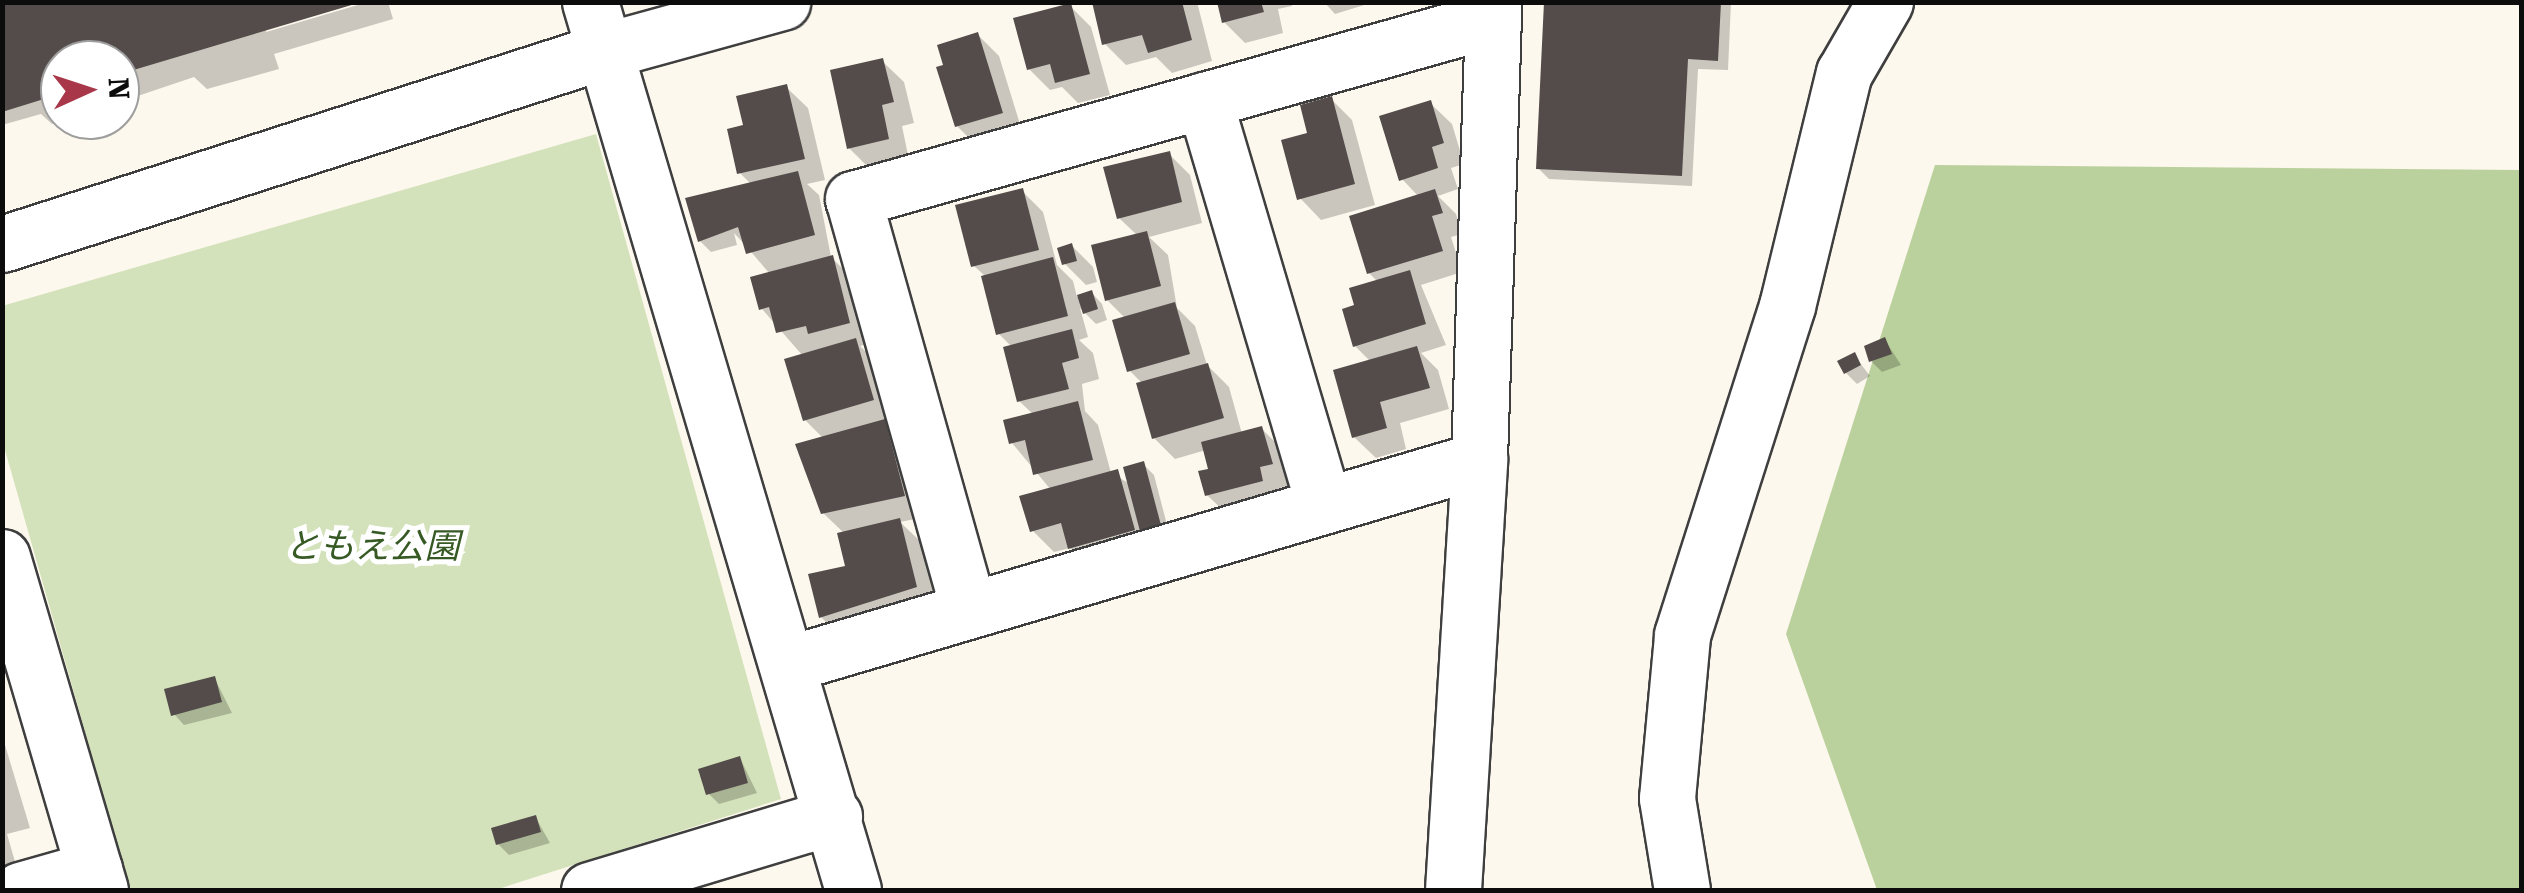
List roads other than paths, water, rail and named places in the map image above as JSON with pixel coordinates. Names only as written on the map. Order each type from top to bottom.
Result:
[{"type":"street","points":[[2,244],[597,27],[782,2]]},
{"type":"street","points":[[1682,890],[1668,798],[1682,635],[1787,306],[1844,73],[1885,2]]},
{"type":"street","points":[[968,607],[853,198],[1204,100],[1493,11],[1480,460],[1452,890]]},
{"type":"street","points":[[597,27],[853,890]]},
{"type":"street","points":[[1204,100],[1324,505]]},
{"type":"street","points":[[788,664],[968,607],[1480,460]]},
{"type":"street","points":[[2,556],[97,880],[20,890]]},
{"type":"street","points":[[589,890],[834,816]]},
{"type":"park label","name":"ともえ公園","points":[[372,547]]}]
